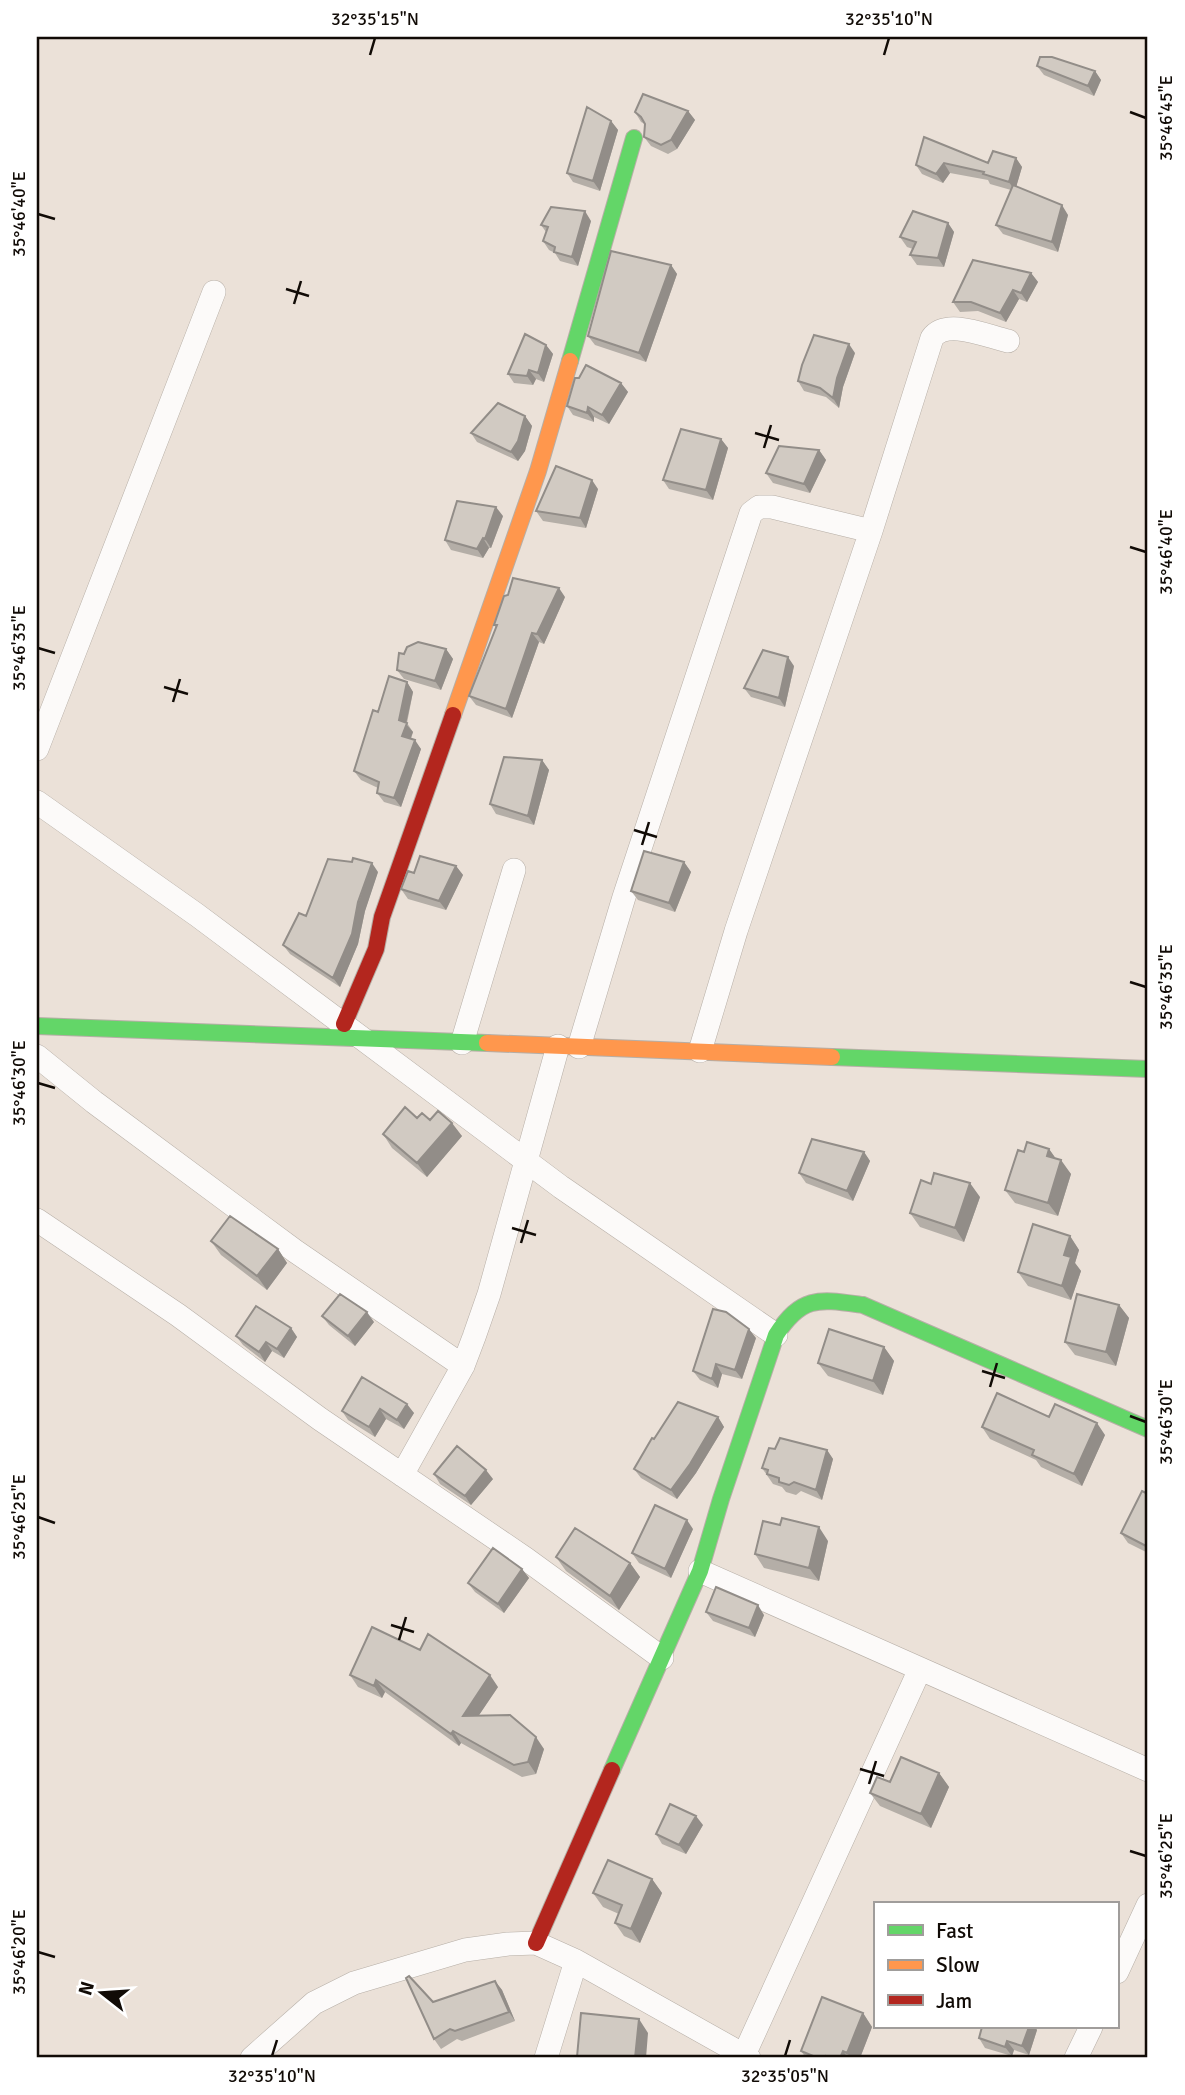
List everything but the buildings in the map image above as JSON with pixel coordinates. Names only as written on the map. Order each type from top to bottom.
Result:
[{"type":"street","points":[[344,1024],[376,949],[382,917],[538,471],[634,138]]},
{"type":"street","points":[[37,749],[214,292]]},
{"type":"street","points":[[700,1051],[736,931],[872,531],[932,338],[937,331],[951,327],[1008,341]]},
{"type":"street","points":[[402,1475],[463,1366],[489,1294],[526,1161],[633,872],[751,513],[758,507],[772,507],[872,531]]},
{"type":"street","points":[[37,802],[197,915],[526,1161],[666,1261],[776,1335]]},
{"type":"street","points":[[462,1043],[514,870]]},
{"type":"street","points":[[37,1026],[1148,1069]]},
{"type":"street","points":[[37,1056],[94,1102],[295,1251],[463,1366]]},
{"type":"street","points":[[37,1220],[178,1315],[320,1419],[526,1559],[663,1658]]},
{"type":"street","points":[[536,1943],[700,1571],[776,1335],[792,1312],[809,1303],[827,1300],[863,1305],[1148,1429]]},
{"type":"street","points":[[700,1571],[1148,1770]]},
{"type":"street","points":[[252,2058],[314,2003],[354,1983],[465,1950],[536,1943],[576,1961],[746,2057],[920,1669]]},
{"type":"street","points":[[1118,1970],[1148,1906]]},
{"type":"street","points":[[546,2058],[576,1961]]},
{"type":"street","points":[[1076,2058],[1091,2028]]},
{"type":"traffic: fast","points":[[570,361],[634,138]]},
{"type":"traffic: fast","points":[[37,1026],[487,1043]]},
{"type":"traffic: fast","points":[[832,1057],[1148,1069]]},
{"type":"traffic: fast","points":[[612,1770],[700,1571],[776,1335],[785,1322],[803,1306],[823,1301],[863,1305],[1148,1429]]},
{"type":"traffic: slow","points":[[453,715],[538,471],[570,361]]},
{"type":"traffic: slow","points":[[487,1043],[832,1057]]},
{"type":"traffic: jam","points":[[344,1024],[376,949],[382,917],[453,715]]},
{"type":"traffic: jam","points":[[536,1943],[612,1770]]}]
